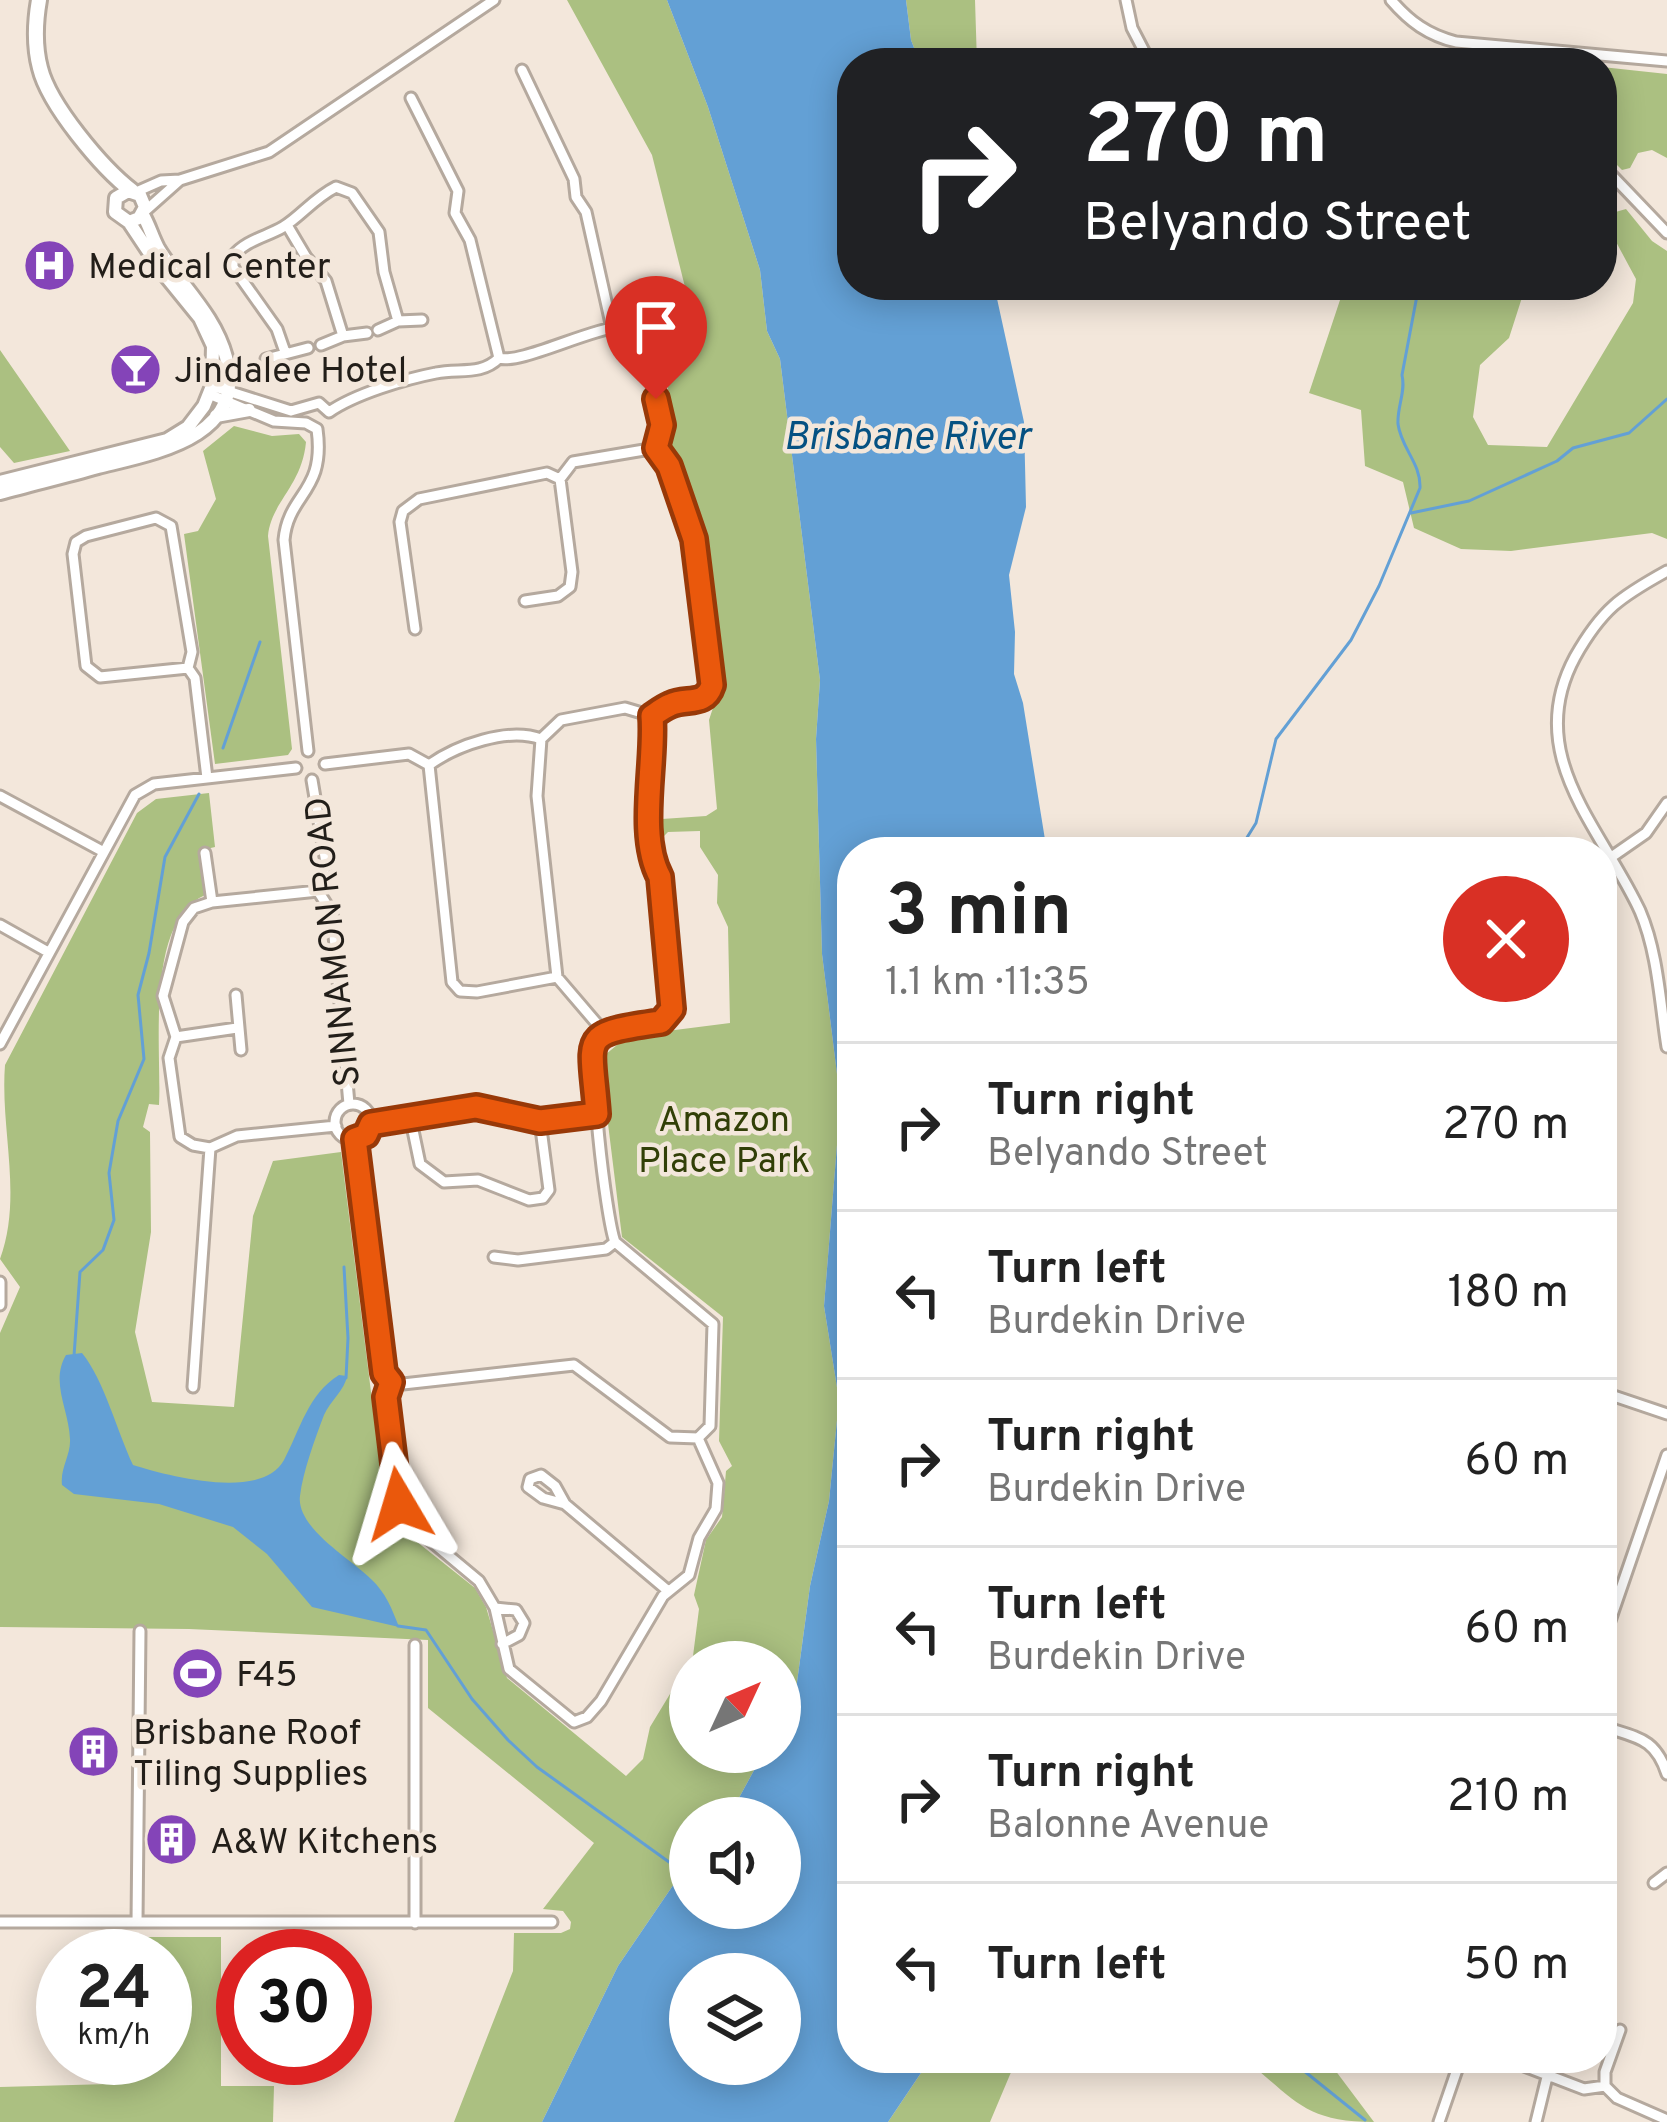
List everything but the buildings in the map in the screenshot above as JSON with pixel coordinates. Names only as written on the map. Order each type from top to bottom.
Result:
[{"type":"highway","points":[[39,0],[36,39],[46,83],[105,168],[134,191]]},
{"type":"main road","points":[[134,191],[145,202],[139,216],[117,216],[114,203],[119,194],[134,191]]},
{"type":"main road","points":[[0,482],[167,440],[193,421],[211,390],[214,356],[206,327],[139,216]]},
{"type":"main road","points":[[0,493],[169,448],[199,433],[216,416],[226,394],[227,361],[218,336],[139,216]]},
{"type":"main road","points":[[216,416],[249,410]]},
{"type":"street","points":[[134,191],[269,152],[478,4],[494,0]]},
{"type":"street","points":[[1126,0],[1142,48]]},
{"type":"street","points":[[1391,0],[1436,37],[1497,48]]},
{"type":"street","points":[[1617,58],[1667,62]]},
{"type":"street","points":[[522,70],[586,212],[612,328]]},
{"type":"street","points":[[411,98],[458,190],[457,221],[470,240],[499,358]]},
{"type":"street","points":[[139,216],[180,180]]},
{"type":"street","points":[[1617,181],[1667,233]]},
{"type":"street","points":[[285,352],[277,329],[232,262],[243,245],[287,225],[304,206],[336,187],[352,193],[382,238],[384,272],[398,321]]},
{"type":"street","points":[[295,194],[304,206]]},
{"type":"street","points":[[287,225],[326,281],[343,336]]},
{"type":"street","points":[[321,345],[398,321],[422,320]]},
{"type":"street","points":[[226,394],[274,421],[311,426],[327,423],[329,412],[345,401],[412,378],[473,371],[499,358],[520,360],[612,328],[641,324],[655,332],[664,353],[655,385],[662,425],[656,448]]},
{"type":"street","points":[[266,359],[308,348]]},
{"type":"street","points":[[211,390],[272,408],[305,409],[320,403],[329,412]]},
{"type":"street","name":"SINNAMON ROAD","points":[[305,409],[311,426],[314,479],[287,520],[284,540],[308,751]]},
{"type":"street","points":[[525,601],[558,596],[570,587],[560,479],[573,462],[656,448]]},
{"type":"street","points":[[604,1032],[557,977],[537,796],[542,739],[561,720],[625,708],[652,716],[675,703],[703,700],[710,694],[694,539],[669,466],[656,448]]},
{"type":"street","points":[[415,629],[400,522],[403,511],[418,499],[547,472],[560,479]]},
{"type":"street","points":[[188,668],[100,677],[91,673],[86,667],[76,542],[156,518],[171,526],[207,778]]},
{"type":"street","points":[[1599,837],[1568,777],[1556,728],[1557,698],[1605,611],[1627,592],[1667,572]]},
{"type":"street","points":[[652,716],[647,791],[651,861],[660,877],[672,1009],[661,1022],[604,1032],[592,1046],[615,1243],[713,1324],[711,1419],[698,1438]]},
{"type":"street","points":[[429,765],[449,751],[524,733],[542,739]]},
{"type":"street","points":[[308,751],[319,754],[325,764],[313,780],[296,768],[298,757],[308,751]]},
{"type":"street","points":[[325,764],[409,754],[429,765]]},
{"type":"street","points":[[429,765],[452,982],[460,992],[477,992],[557,977]]},
{"type":"street","points":[[0,1044],[135,794],[154,784],[296,768]]},
{"type":"street","name":"SINNAMON ROAD","points":[[313,780],[326,863],[318,891],[332,913],[349,1104]]},
{"type":"street","points":[[0,796],[103,851]]},
{"type":"street","points":[[1617,853],[1646,833],[1667,803]]},
{"type":"street","points":[[205,853],[212,902]]},
{"type":"street","points":[[1617,872],[1648,933],[1667,1047]]},
{"type":"street","points":[[318,891],[194,908],[183,922],[164,996],[176,1037],[169,1058],[180,1137],[210,1148],[238,1136],[336,1126]]},
{"type":"street","points":[[0,926],[48,952]]},
{"type":"street","points":[[236,995],[242,1050]]},
{"type":"street","points":[[176,1037],[237,1028]]},
{"type":"street","points":[[349,1104],[365,1108],[371,1124],[366,1135],[355,1139],[344,1136],[336,1126],[339,1110],[349,1104]]},
{"type":"street","points":[[371,1124],[484,1107],[540,1121],[597,1114]]},
{"type":"street","points":[[410,1116],[420,1164],[444,1182],[478,1180],[529,1200],[543,1198],[549,1190],[540,1121]]},
{"type":"street","name":"SINNAMON ROAD","points":[[355,1139],[384,1373],[391,1382],[386,1397],[403,1520],[478,1582],[495,1608]]},
{"type":"street","points":[[194,1388],[210,1148]]},
{"type":"street","points":[[494,1257],[518,1259],[607,1249],[615,1243]]},
{"type":"street","points":[[0,1282],[0,1305]]},
{"type":"street","points":[[391,1382],[574,1365],[670,1438],[698,1438]]},
{"type":"street","points":[[1617,1397],[1667,1414]]},
{"type":"street","points":[[502,1644],[519,1635],[524,1623],[515,1610],[495,1608],[502,1644],[513,1673],[568,1718],[580,1721],[601,1701],[667,1590],[689,1575],[699,1538],[716,1509],[716,1473],[698,1438]]},
{"type":"street","points":[[1617,1601],[1667,1455]]},
{"type":"street","points":[[565,1504],[667,1590]]},
{"type":"street","points":[[137,1922],[140,1631]]},
{"type":"street","points":[[415,1923],[416,1645]]},
{"type":"street","points":[[1617,1731],[1652,1744],[1667,1774]]},
{"type":"street","points":[[1654,1883],[1667,1873]]},
{"type":"street","points":[[0,1922],[552,1922]]},
{"type":"street","points":[[1617,2038],[1620,2030]]},
{"type":"street","points":[[1439,2122],[1456,2073]]},
{"type":"street","points":[[1536,2122],[1548,2073],[1584,2089],[1605,2086]]},
{"type":"street","points":[[1605,2073],[1605,2086],[1617,2098],[1664,2120]]},
{"type":"green space","name":"Amazon Place Park","points":[[567,0],[667,0],[708,107],[760,270],[767,331],[780,359],[820,680],[816,739],[822,954],[837,1074],[837,1145],[824,1306],[837,1387],[837,1420],[829,1501],[801,1653],[801,1641],[695,1641],[699,1609],[694,1595],[706,1540],[722,1517],[726,1471],[732,1466],[719,1441],[723,1317],[622,1237],[600,1059],[628,1036],[730,1023],[728,927],[717,903],[718,875],[700,847],[700,831],[668,832],[663,837],[662,819],[706,816],[717,809],[709,720],[723,677],[703,521],[680,461],[667,443],[673,420],[667,383],[673,338],[664,325],[639,311],[687,295],[652,155]]},
{"type":"green space","points":[[906,0],[975,0],[977,48],[914,48]]},
{"type":"green space","points":[[1617,69],[1667,74],[1667,158],[1652,150],[1638,153],[1630,168],[1622,170],[1617,165]]},
{"type":"green space","points":[[1626,209],[1652,241],[1667,251],[1667,539],[1652,533],[1511,551],[1461,549],[1414,528],[1403,482],[1365,466],[1361,410],[1309,393],[1340,300],[1521,300],[1509,338],[1480,365],[1473,417],[1488,445],[1547,447],[1633,303],[1636,279],[1617,244],[1617,212]]},
{"type":"green space","points":[[0,350],[70,451],[14,463],[0,447]]},
{"type":"green space","points":[[234,426],[272,436],[299,434],[306,442],[299,470],[268,536],[292,749],[288,755],[215,764],[184,534],[198,531],[216,499],[203,451]]},
{"type":"green space","points":[[209,793],[215,847],[198,851],[205,895],[186,910],[172,931],[164,959],[159,1105],[149,1104],[143,1127],[150,1132],[151,1232],[135,1332],[152,1402],[234,1407],[253,1216],[273,1161],[341,1152],[385,1504],[407,1534],[475,1588],[486,1607],[507,1678],[626,1776],[643,1759],[650,1727],[669,1696],[669,1773],[753,1773],[739,1797],[669,1797],[669,1891],[618,1966],[542,2122],[454,2122],[513,1971],[514,1933],[570,1929],[563,1911],[543,1909],[594,1843],[428,1708],[428,1640],[189,1629],[0,1627],[0,1333],[20,1287],[0,1259],[10,1211],[5,1065],[137,813],[156,799]]},
{"type":"green space","points":[[192,1937],[216,1937],[216,2085],[274,2086],[273,2122],[0,2122],[0,2087],[192,2085]]},
{"type":"green space","points":[[921,2073],[1011,2073],[990,2122],[888,2122]]},
{"type":"green space","points":[[1261,2073],[1337,2073],[1374,2122],[1331,2118],[1289,2096]]},
{"type":"water","name":"Brisbane River","points":[[667,0],[906,0],[914,48],[837,48],[837,300],[997,300],[1024,422],[1026,507],[1009,575],[1014,674],[1045,837],[837,837],[837,1074],[822,954],[816,739],[820,680],[780,359],[767,331],[760,270],[708,107]]},
{"type":"water","name":"Brisbane River","points":[[837,1145],[837,1387],[824,1306]]},
{"type":"water","points":[[82,1353],[104,1391],[133,1465],[213,1482],[256,1480],[273,1472],[320,1392],[339,1375],[347,1376],[313,1445],[301,1508],[315,1531],[376,1584],[399,1627],[312,1607],[267,1554],[233,1527],[159,1504],[74,1494],[62,1485],[70,1439],[60,1375],[66,1355]]},
{"type":"water","name":"Brisbane River","points":[[837,1420],[837,2073],[921,2073],[888,2122],[542,2122],[618,1966],[669,1891],[669,1929],[801,1929],[801,1797],[739,1797],[753,1773],[801,1773],[801,1653],[829,1501]]},
{"type":"waterway","points":[[1247,837],[1256,823],[1276,739],[1351,640],[1420,488],[1398,424],[1416,300]]},
{"type":"waterway","points":[[1411,513],[1469,501],[1557,461],[1573,448],[1629,433],[1667,399]]},
{"type":"waterway","points":[[223,748],[260,642]]},
{"type":"waterway","points":[[74,1356],[80,1272],[103,1250],[114,1220],[109,1173],[118,1121],[144,1059],[138,995],[165,857],[199,794]]},
{"type":"waterway","points":[[344,1267],[346,1378]]},
{"type":"waterway","points":[[398,1626],[426,1630],[472,1699],[508,1740],[537,1767],[669,1862]]},
{"type":"waterway","points":[[1307,2073],[1365,2120]]},
{"type":"place","name":"Medical Center","points":[[49,265]]},
{"type":"place","name":"Jindalee Hotel","points":[[135,369]]},
{"type":"place","name":"F45","points":[[197,1673]]},
{"type":"place","name":"Brisbane Roof Tiling Supplies","points":[[94,1752]]},
{"type":"place","name":"A&W Kitchens","points":[[171,1840]]},
{"type":"route","points":[[399,1504],[386,1397],[391,1382],[384,1373],[355,1139],[366,1135],[371,1124],[476,1107],[540,1121],[597,1114],[592,1053],[597,1038],[610,1029],[661,1022],[672,1009],[660,877],[651,861],[647,791],[652,716],[675,703],[703,700],[712,685],[694,539],[669,466],[656,448],[662,430],[656,399]]}]
